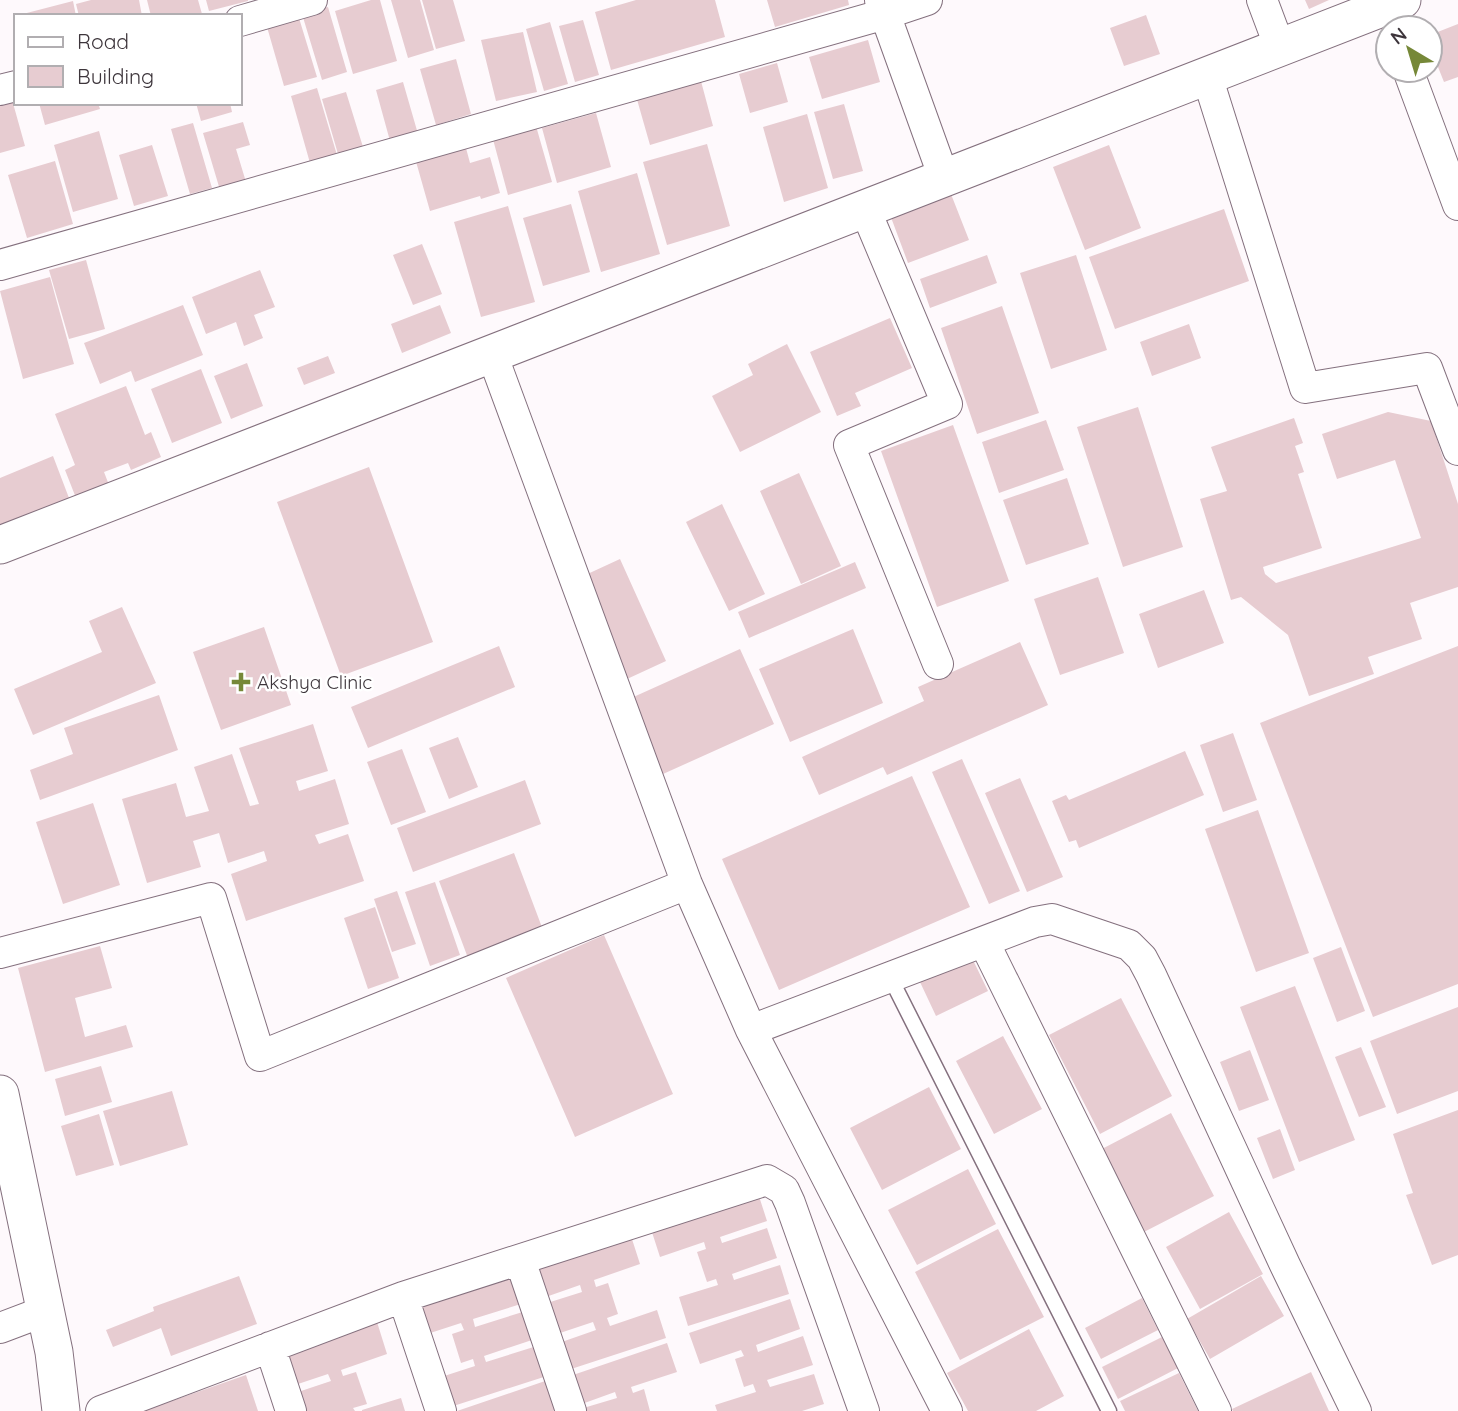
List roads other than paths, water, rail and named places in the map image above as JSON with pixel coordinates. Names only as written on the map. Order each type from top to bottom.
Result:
[{"type":"street","points":[[242,20],[312,0]]},
{"type":"street","points":[[0,265],[882,7],[927,0]]},
{"type":"street","points":[[1262,0],[1280,48]]},
{"type":"street","points":[[882,7],[944,178]]},
{"type":"street","points":[[0,545],[1280,48],[1394,12]]},
{"type":"street","points":[[1207,76],[1305,388],[1427,368],[1458,450]]},
{"type":"street","points":[[1413,84],[1458,205]]},
{"type":"street","points":[[865,209],[947,404],[849,446],[938,664]]},
{"type":"street","points":[[492,354],[687,884],[751,1030],[947,1411]]},
{"type":"street","points":[[0,953],[211,898],[260,1056],[687,884]]},
{"type":"street","points":[[751,1030],[1035,922],[1052,919],[1129,945],[1142,958],[1356,1411]]},
{"type":"street","points":[[984,942],[1216,1411]]},
{"type":"street","points":[[0,1094],[54,1352],[56,1408]]},
{"type":"street","points":[[104,1410],[403,1297],[766,1180],[784,1190],[790,1203],[864,1411]]},
{"type":"street","points":[[520,1260],[572,1411]]},
{"type":"street","points":[[403,1297],[441,1411]]},
{"type":"street","points":[[0,1328],[45,1311]]},
{"type":"street","points":[[270,1347],[291,1411]]},
{"type":"lane","points":[[891,977],[1109,1411]]},
{"type":"place","name":"Akshya Clinic","points":[[241,682]]}]
